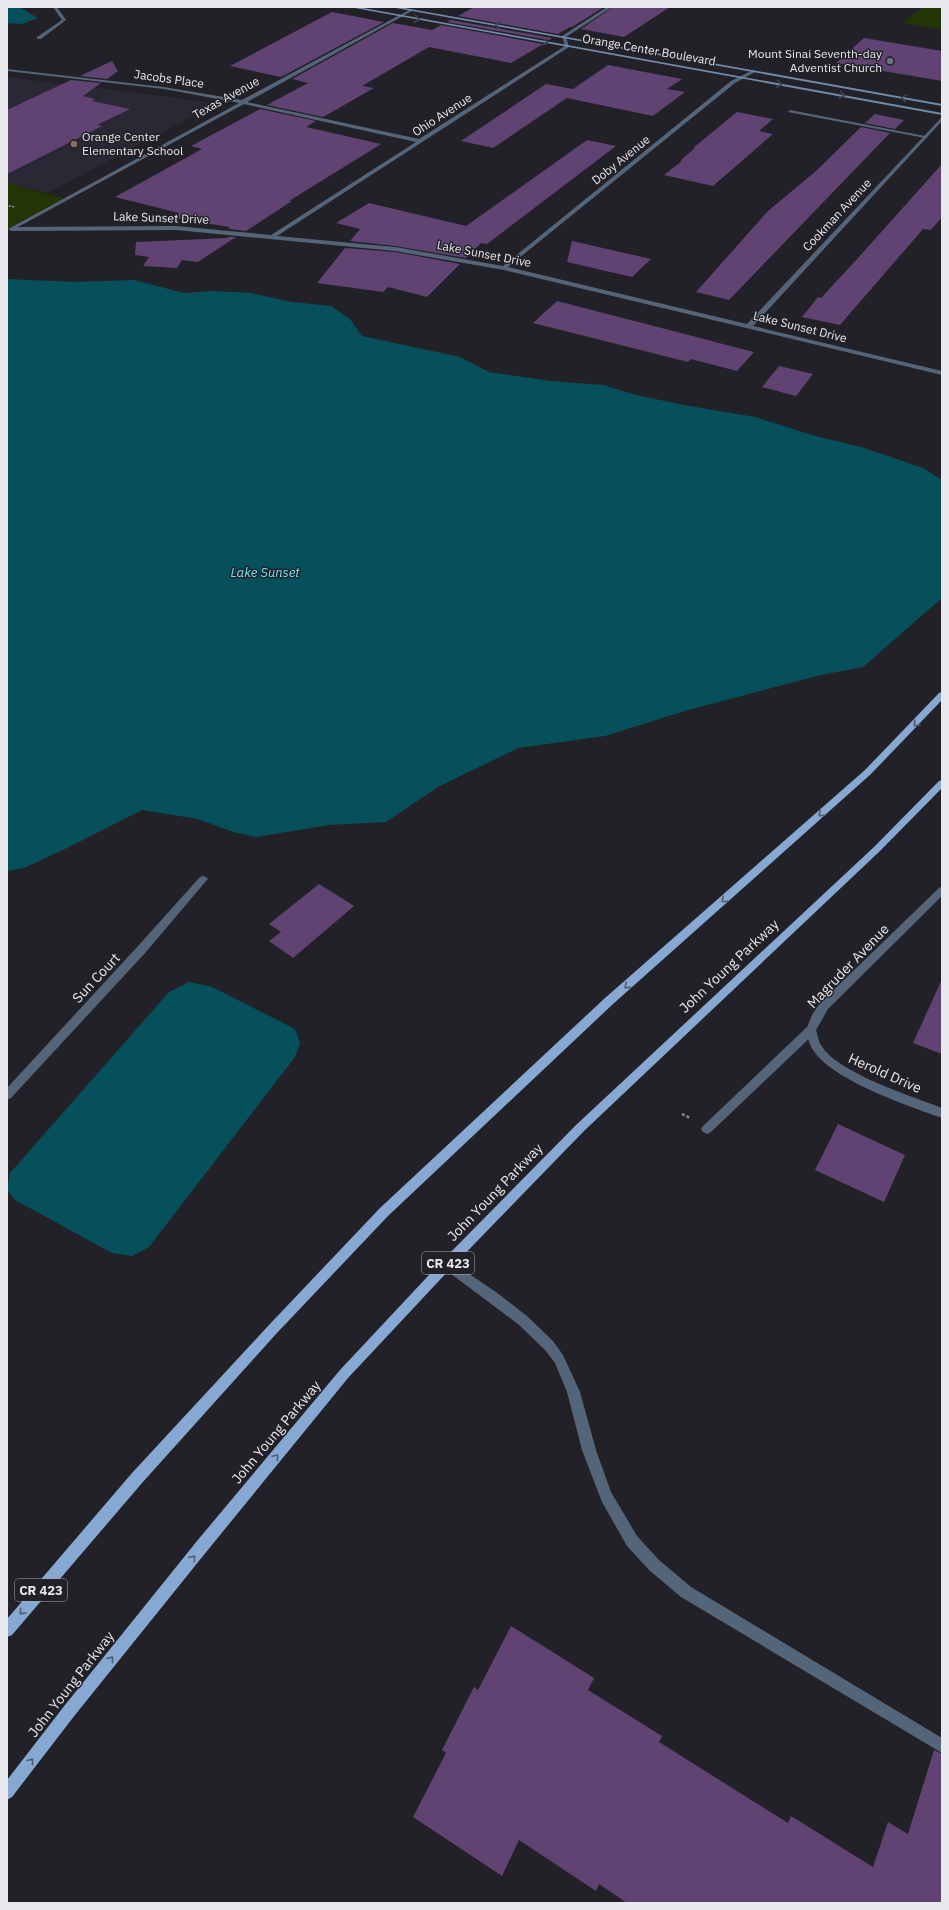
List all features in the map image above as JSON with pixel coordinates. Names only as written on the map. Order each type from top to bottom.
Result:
[{"type":"main road","name":"CR 423","points":[[7,1630],[137,1478],[272,1330],[384,1212],[610,1001],[868,772],[942,695]]},
{"type":"main road","name":"John Young Parkway","points":[[7,1792],[70,1710],[339,1380],[447,1264],[580,1128],[877,849],[942,783]]},
{"type":"street","points":[[39,38],[64,20],[55,7]]},
{"type":"street","name":"Orange Center Boulevard","points":[[351,7],[942,114]]},
{"type":"street","name":"Orange Center Boulevard","points":[[392,7],[942,105]]},
{"type":"street","points":[[567,46],[564,37],[610,7]]},
{"type":"street","name":"Texas Avenue","points":[[11,229],[242,101],[411,10]]},
{"type":"street","name":"Ohio Avenue","points":[[273,236],[567,46]]},
{"type":"street","name":"Jacobs Place","points":[[7,70],[164,88],[242,101],[420,141]]},
{"type":"street","name":"Doby Avenue","points":[[504,268],[733,82],[753,71]]},
{"type":"street","points":[[790,111],[925,137]]},
{"type":"street","name":"Cookman Avenue","points":[[749,326],[942,118]]},
{"type":"street","name":"Lake Sunset Drive","points":[[11,229],[176,228],[273,236],[395,250],[504,268],[942,373]]},
{"type":"street","name":"Sun Court","points":[[7,1095],[142,949],[203,879]]},
{"type":"street","name":"Magruder Avenue","points":[[707,1129],[811,1030],[816,1018],[824,1006],[942,890]]},
{"type":"street","name":"Herold Drive","points":[[811,1030],[816,1047],[837,1067],[852,1076],[942,1113]]},
{"type":"street","points":[[447,1264],[489,1294],[547,1341],[560,1360],[567,1374],[589,1451],[607,1499],[626,1533],[653,1564],[686,1592],[942,1746]]},
{"type":"shaded area","name":"Orange Center Elementary School","points":[[7,77],[216,104],[48,193],[7,183]]},
{"type":"green space","points":[[924,7],[942,7],[942,29],[902,23]]},
{"type":"green space","points":[[7,183],[64,198],[7,229]]},
{"type":"water","points":[[7,7],[19,7],[38,18],[22,24],[7,23]]},
{"type":"water","name":"Lake Sunset","points":[[7,279],[75,282],[134,280],[184,293],[213,291],[251,293],[292,302],[331,306],[350,319],[362,336],[460,357],[489,372],[550,381],[603,385],[636,395],[755,417],[815,436],[861,447],[923,468],[942,480],[942,598],[863,667],[821,675],[688,710],[605,736],[518,748],[438,787],[386,822],[329,825],[256,837],[233,832],[198,819],[142,810],[24,868],[7,871]]},
{"type":"water","points":[[189,982],[212,987],[295,1029],[300,1043],[295,1057],[149,1247],[132,1256],[112,1253],[15,1200],[7,1190],[10,1173],[169,992]]},
{"type":"building","points":[[474,7],[604,7],[558,34],[458,16]]},
{"type":"building","points":[[613,7],[670,7],[624,37],[581,29]]},
{"type":"building","points":[[332,12],[384,22],[281,77],[230,66]]},
{"type":"building","points":[[451,20],[552,38],[549,40],[447,22]]},
{"type":"building","points":[[393,23],[432,30],[441,25],[543,44],[511,63],[429,47],[362,86],[374,88],[323,117],[267,105],[308,83],[292,79]]},
{"type":"building","name":"Mount Sinai Seventh-day Adventist Church","points":[[864,38],[942,51],[942,81],[836,63]]},
{"type":"building","points":[[112,61],[118,71],[107,79],[80,76]]},
{"type":"building","points":[[608,65],[682,79],[667,89],[685,92],[653,116],[567,98],[493,148],[461,141],[546,84],[573,89]]},
{"type":"building","points":[[71,80],[101,83],[83,96],[95,99],[92,101],[130,109],[97,125],[102,126],[7,174],[7,110]]},
{"type":"building","points":[[260,109],[316,121],[306,127],[381,144],[289,201],[292,201],[246,231],[176,218],[179,213],[115,197],[202,149],[191,146]]},
{"type":"building","points":[[737,112],[773,119],[759,131],[773,134],[713,186],[664,175],[682,161],[680,161],[695,148],[693,148]]},
{"type":"building","points":[[875,114],[904,120],[895,129],[865,123]]},
{"type":"building","points":[[861,127],[890,133],[729,300],[696,292],[768,211],[816,171]]},
{"type":"building","points":[[587,140],[616,146],[487,244],[481,243],[466,258],[395,246],[350,241],[360,229],[336,223],[369,203],[466,226]]},
{"type":"building","points":[[942,164],[942,217],[931,230],[923,229],[840,325],[802,317],[818,297],[821,298]]},
{"type":"building","points":[[236,237],[198,262],[182,260],[177,268],[143,266],[149,257],[135,255],[136,242]]},
{"type":"building","points":[[572,241],[651,259],[632,277],[567,262]]},
{"type":"building","points":[[345,248],[395,252],[460,264],[427,297],[388,287],[383,292],[317,283]]},
{"type":"building","points":[[557,301],[754,352],[737,371],[691,359],[688,362],[533,323]]},
{"type":"building","points":[[779,366],[813,374],[796,396],[762,387]]},
{"type":"building","points":[[319,884],[354,906],[293,958],[269,941],[281,932],[269,924]]},
{"type":"building","points":[[942,979],[942,1054],[913,1043]]},
{"type":"building","points":[[838,1124],[905,1155],[884,1202],[815,1170]]},
{"type":"building","points":[[511,1626],[594,1678],[588,1690],[662,1736],[659,1742],[788,1823],[791,1816],[873,1867],[888,1822],[908,1834],[934,1750],[942,1754],[942,1903],[627,1903],[599,1884],[596,1891],[519,1840],[502,1876],[413,1817],[446,1753],[442,1750],[474,1687],[478,1690]]},
{"type":"place","name":"Mount Sinai Seventh-day Adventist Church","points":[[890,61]]},
{"type":"place","name":"Orange Center Elementary School","points":[[74,144]]}]
